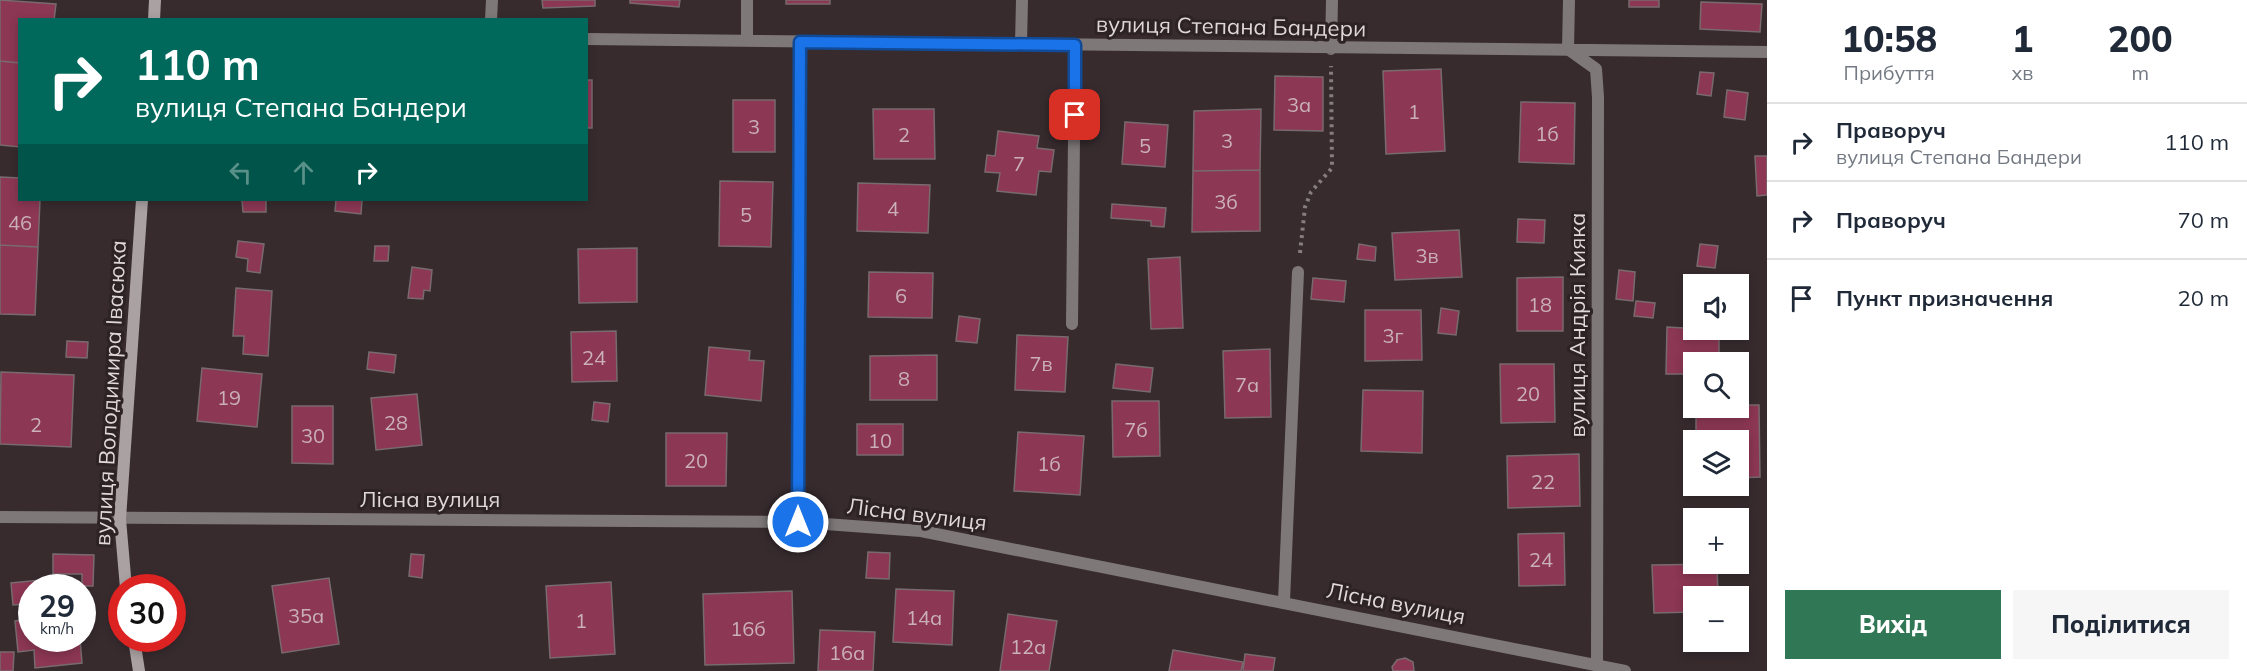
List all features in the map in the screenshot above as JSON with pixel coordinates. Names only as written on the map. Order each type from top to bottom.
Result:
[{"type":"main road","points":[[155,0],[156,18]]},
{"type":"main road","name":"вулиця Володимира Івасюка","points":[[125,574],[120,519],[142,201]]},
{"type":"main road","points":[[136,652],[139,671]]},
{"type":"street","points":[[491,18],[492,0]]},
{"type":"street","points":[[747,0],[747,40]]},
{"type":"street","points":[[1021,44],[1022,0]]},
{"type":"street","points":[[1331,48],[1332,0]]},
{"type":"street","points":[[1568,49],[1569,0]]},
{"type":"street","name":"вулиця Степана Бандери","points":[[588,39],[1767,52]]},
{"type":"street","points":[[798,522],[800,42]]},
{"type":"street","points":[[1072,324],[1075,45]]},
{"type":"street","name":"вулиця Андрія Кияка","points":[[1568,49],[1596,69],[1598,97],[1597,665]]},
{"type":"street","points":[[1284,601],[1298,272]]},
{"type":"street","name":"Лісна вулиця","points":[[0,517],[798,522],[921,531],[1284,601],[1624,671]]},
{"type":"path","points":[[1298,272],[1305,207],[1311,192],[1332,168],[1331,48]]},
{"type":"building","points":[[0,0],[56,4],[54,18],[18,18],[18,63],[0,61]]},
{"type":"building","points":[[542,0],[595,0],[595,6],[543,8]]},
{"type":"building","points":[[630,0],[680,0],[679,7],[630,3]]},
{"type":"building","points":[[786,0],[830,0],[830,4],[786,4]]},
{"type":"building","points":[[1629,0],[1659,0],[1659,7],[1629,7]]},
{"type":"building","points":[[1701,2],[1762,4],[1760,32],[1700,29]]},
{"type":"building","points":[[0,61],[18,63],[18,147],[0,145]]},
{"type":"building","points":[[1441,69],[1445,151],[1386,154],[1383,71]]},
{"type":"building","points":[[1700,72],[1714,73],[1711,96],[1697,94]]},
{"type":"building","points":[[1275,76],[1323,77],[1323,131],[1274,130]]},
{"type":"building","points":[[588,80],[592,80],[592,128],[588,128]]},
{"type":"building","points":[[1727,90],[1748,93],[1745,120],[1724,117]]},
{"type":"building","points":[[733,100],[775,100],[775,152],[733,152]]},
{"type":"building","points":[[1521,102],[1575,103],[1574,164],[1519,162]]},
{"type":"building","points":[[873,109],[934,109],[935,159],[874,159]]},
{"type":"building","points":[[1261,109],[1260,170],[1193,171],[1194,111]]},
{"type":"building","points":[[1125,122],[1168,125],[1165,167],[1122,164]]},
{"type":"building","points":[[998,131],[1039,136],[1037,148],[1054,150],[1051,172],[1039,171],[1036,195],[997,191],[1000,173],[985,172],[987,155],[995,156]]},
{"type":"building","points":[[1755,156],[1767,156],[1767,195],[1757,196]]},
{"type":"building","points":[[1260,170],[1260,231],[1192,232],[1193,171]]},
{"type":"building","points":[[0,177],[18,178],[18,201],[40,201],[38,247],[0,245]]},
{"type":"building","points":[[720,181],[773,182],[771,247],[719,246]]},
{"type":"building","points":[[858,183],[930,185],[928,233],[857,231]]},
{"type":"building","points":[[242,201],[266,201],[266,212],[243,212]]},
{"type":"building","points":[[336,201],[362,201],[361,214],[335,211]]},
{"type":"building","points":[[1112,204],[1166,208],[1164,227],[1151,226],[1151,221],[1111,218]]},
{"type":"building","points":[[1518,219],[1545,220],[1544,243],[1517,242]]},
{"type":"building","points":[[1459,230],[1462,277],[1395,280],[1392,233]]},
{"type":"building","points":[[238,241],[264,244],[260,273],[247,271],[248,259],[236,257]]},
{"type":"building","points":[[1359,244],[1376,247],[1375,261],[1357,259]]},
{"type":"building","points":[[1700,244],[1718,246],[1715,268],[1697,266]]},
{"type":"building","points":[[0,245],[38,247],[35,315],[0,314]]},
{"type":"building","points":[[375,246],[389,246],[388,261],[374,261]]},
{"type":"building","points":[[637,248],[637,302],[579,303],[578,249]]},
{"type":"building","points":[[1180,257],[1183,328],[1151,329],[1148,259]]},
{"type":"building","points":[[412,267],[432,270],[430,291],[424,290],[423,299],[408,298]]},
{"type":"building","points":[[1619,270],[1635,272],[1633,301],[1616,299]]},
{"type":"building","points":[[869,272],[933,273],[932,318],[868,317]]},
{"type":"building","points":[[1563,277],[1563,331],[1517,331],[1517,278]]},
{"type":"building","points":[[1313,278],[1346,281],[1344,302],[1311,299]]},
{"type":"building","points":[[236,288],[272,291],[268,356],[243,354],[244,336],[233,336]]},
{"type":"building","points":[[1636,301],[1655,303],[1653,318],[1634,316]]},
{"type":"building","points":[[1441,308],[1459,311],[1456,335],[1438,333]]},
{"type":"building","points":[[1365,310],[1421,310],[1422,360],[1365,361]]},
{"type":"building","points":[[959,316],[980,319],[977,343],[956,341]]},
{"type":"building","points":[[1667,327],[1683,328],[1683,340],[1719,340],[1719,352],[1683,352],[1683,374],[1666,374]]},
{"type":"building","points":[[616,331],[617,381],[572,382],[571,332]]},
{"type":"building","points":[[1017,335],[1068,337],[1065,392],[1015,390]]},
{"type":"building","points":[[67,341],[88,342],[87,358],[66,357]]},
{"type":"building","points":[[709,347],[750,351],[749,360],[764,361],[761,401],[705,395]]},
{"type":"building","points":[[1270,349],[1271,417],[1225,418],[1223,351]]},
{"type":"building","points":[[369,352],[396,355],[394,373],[367,369]]},
{"type":"building","points":[[937,355],[937,400],[870,400],[870,356]]},
{"type":"building","points":[[1116,364],[1153,368],[1150,392],[1113,388]]},
{"type":"building","points":[[1500,364],[1554,364],[1555,422],[1501,423]]},
{"type":"building","points":[[202,368],[262,374],[257,427],[197,421]]},
{"type":"building","points":[[1,372],[74,375],[71,447],[0,444]]},
{"type":"building","points":[[1363,390],[1423,391],[1422,453],[1361,451]]},
{"type":"building","points":[[417,394],[422,445],[376,450],[371,398]]},
{"type":"building","points":[[1112,401],[1159,401],[1160,456],[1113,457]]},
{"type":"building","points":[[594,402],[610,404],[608,422],[592,420]]},
{"type":"building","points":[[1749,405],[1759,405],[1760,477],[1749,478],[1749,430],[1696,430],[1696,418],[1749,418]]},
{"type":"building","points":[[292,406],[333,406],[333,464],[292,463]]},
{"type":"building","points":[[857,424],[903,424],[903,455],[857,455]]},
{"type":"building","points":[[1018,432],[1084,436],[1080,495],[1014,491]]},
{"type":"building","points":[[666,433],[727,433],[726,486],[666,486]]},
{"type":"building","points":[[1579,454],[1580,506],[1508,508],[1507,456]]},
{"type":"building","points":[[1564,533],[1565,585],[1519,586],[1518,534]]},
{"type":"building","points":[[868,552],[890,553],[889,579],[866,578]]},
{"type":"building","points":[[53,554],[94,555],[93,574],[53,574]]},
{"type":"building","points":[[411,554],[424,555],[422,578],[409,576]]},
{"type":"building","points":[[1652,565],[1683,565],[1683,574],[1717,574],[1718,586],[1683,586],[1683,612],[1654,613]]},
{"type":"building","points":[[329,578],[339,644],[282,653],[272,586]]},
{"type":"building","points":[[18,582],[18,605],[13,605],[11,583]]},
{"type":"building","points":[[611,582],[615,654],[550,658],[546,586]]},
{"type":"building","points":[[896,589],[954,591],[952,645],[893,642]]},
{"type":"building","points":[[792,591],[794,663],[705,665],[703,594]]},
{"type":"building","points":[[1008,614],[1057,621],[1049,671],[1000,671]]},
{"type":"building","points":[[15,621],[18,621],[18,652]]},
{"type":"building","points":[[820,630],[875,632],[873,671],[818,671]]},
{"type":"building","points":[[1173,650],[1243,662],[1241,671],[1169,671]]},
{"type":"building","points":[[0,652],[14,652],[13,671],[0,671]]},
{"type":"building","points":[[34,652],[81,652],[82,663],[35,668]]},
{"type":"building","points":[[1245,654],[1275,658],[1273,671],[1243,671]]},
{"type":"building","points":[[1405,658],[1413,662],[1414,671],[1393,671],[1392,667],[1397,660]]},
{"type":"route","points":[[798,522],[800,42],[1075,45],[1075,115]]}]
